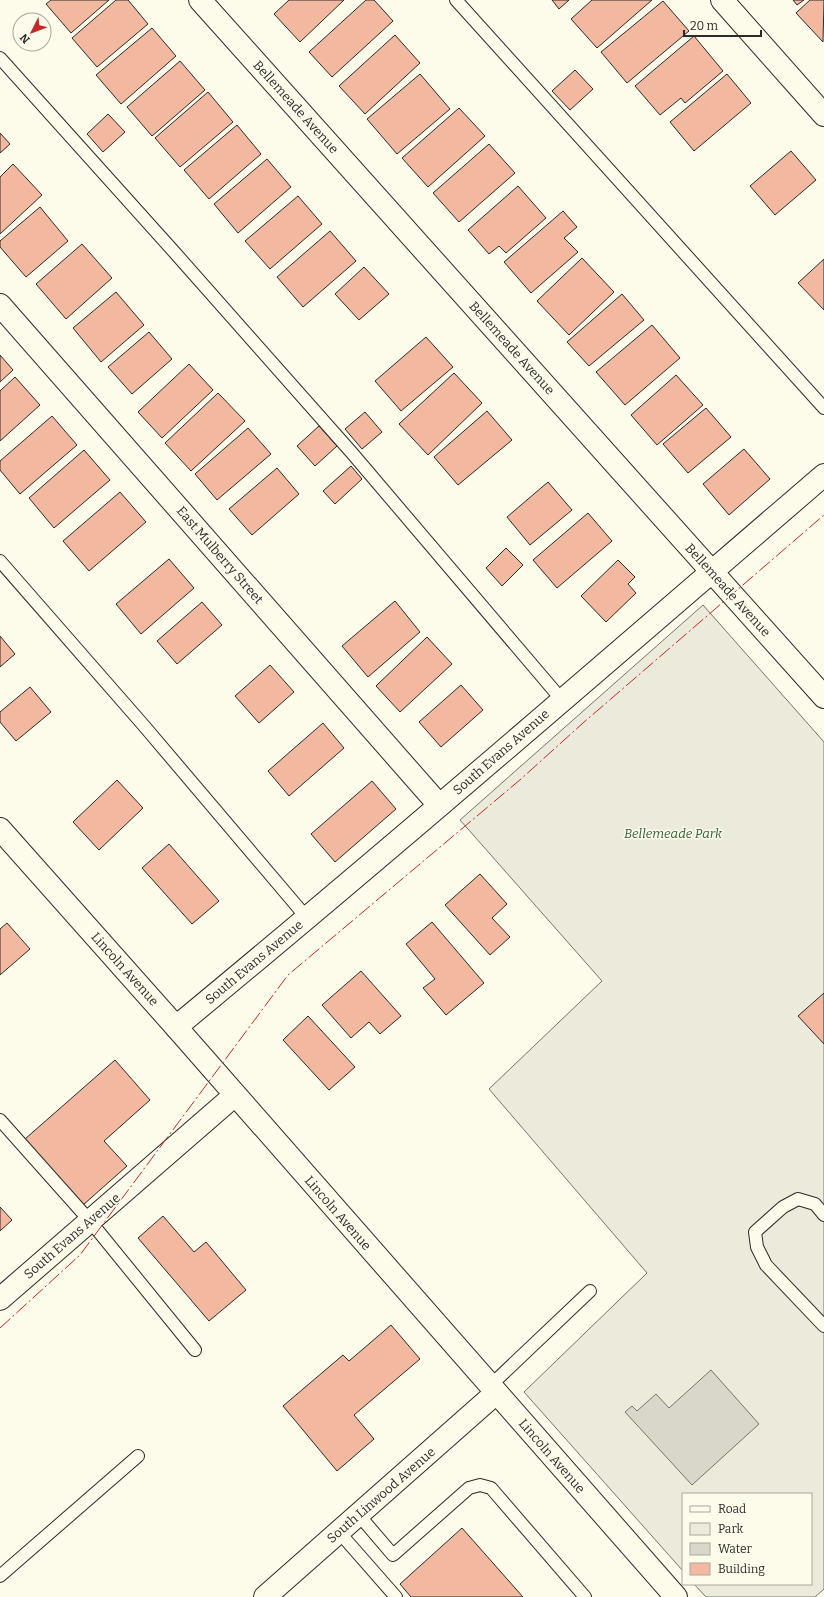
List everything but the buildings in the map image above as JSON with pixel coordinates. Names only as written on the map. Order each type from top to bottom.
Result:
[{"type":"street","name":"Bellemeade Avenue","points":[[200,0],[824,697]]},
{"type":"street","points":[[722,0],[824,115]]},
{"type":"street","name":"East Mulberry Street","points":[[0,306],[439,806]]},
{"type":"street","name":"South Evans Avenue","points":[[176,1027],[308,918],[824,475]]},
{"type":"street","name":"Lincoln Avenue","points":[[0,829],[176,1027],[676,1597]]},
{"type":"street","name":"South Evans Avenue","points":[[0,1299],[235,1095]]},
{"type":"street","name":"South Linwood Avenue","points":[[265,1597],[339,1532],[493,1389]]},
{"type":"lane","points":[[456,0],[824,408]]},
{"type":"lane","points":[[0,58],[171,248],[352,453],[562,700]]},
{"type":"lane","points":[[0,561],[145,727],[308,918]]},
{"type":"lane","points":[[0,1120],[90,1221],[195,1350]]},
{"type":"lane","points":[[824,1215],[814,1204],[798,1199],[783,1207],[755,1232],[757,1247],[766,1265],[824,1326]]},
{"type":"lane","points":[[493,1389],[590,1291]]},
{"type":"lane","points":[[0,1576],[138,1456]]},
{"type":"lane","points":[[358,1514],[393,1555],[469,1488],[480,1485],[491,1488],[585,1597]]},
{"type":"lane","points":[[339,1532],[396,1597]]},
{"type":"green space","name":"Bellemeade Park","points":[[703,605],[824,742],[824,1589],[815,1597],[706,1597],[695,1585],[812,1585],[812,1493],[682,1493],[682,1570],[524,1392],[647,1273],[489,1089],[602,981],[460,820]]},
{"type":"water","points":[[711,1370],[759,1424],[692,1485],[625,1412],[632,1406],[637,1411],[656,1394],[669,1408]]},
{"type":"power","points":[[0,1328],[80,1255],[288,975],[521,779],[583,723],[824,515]]}]
